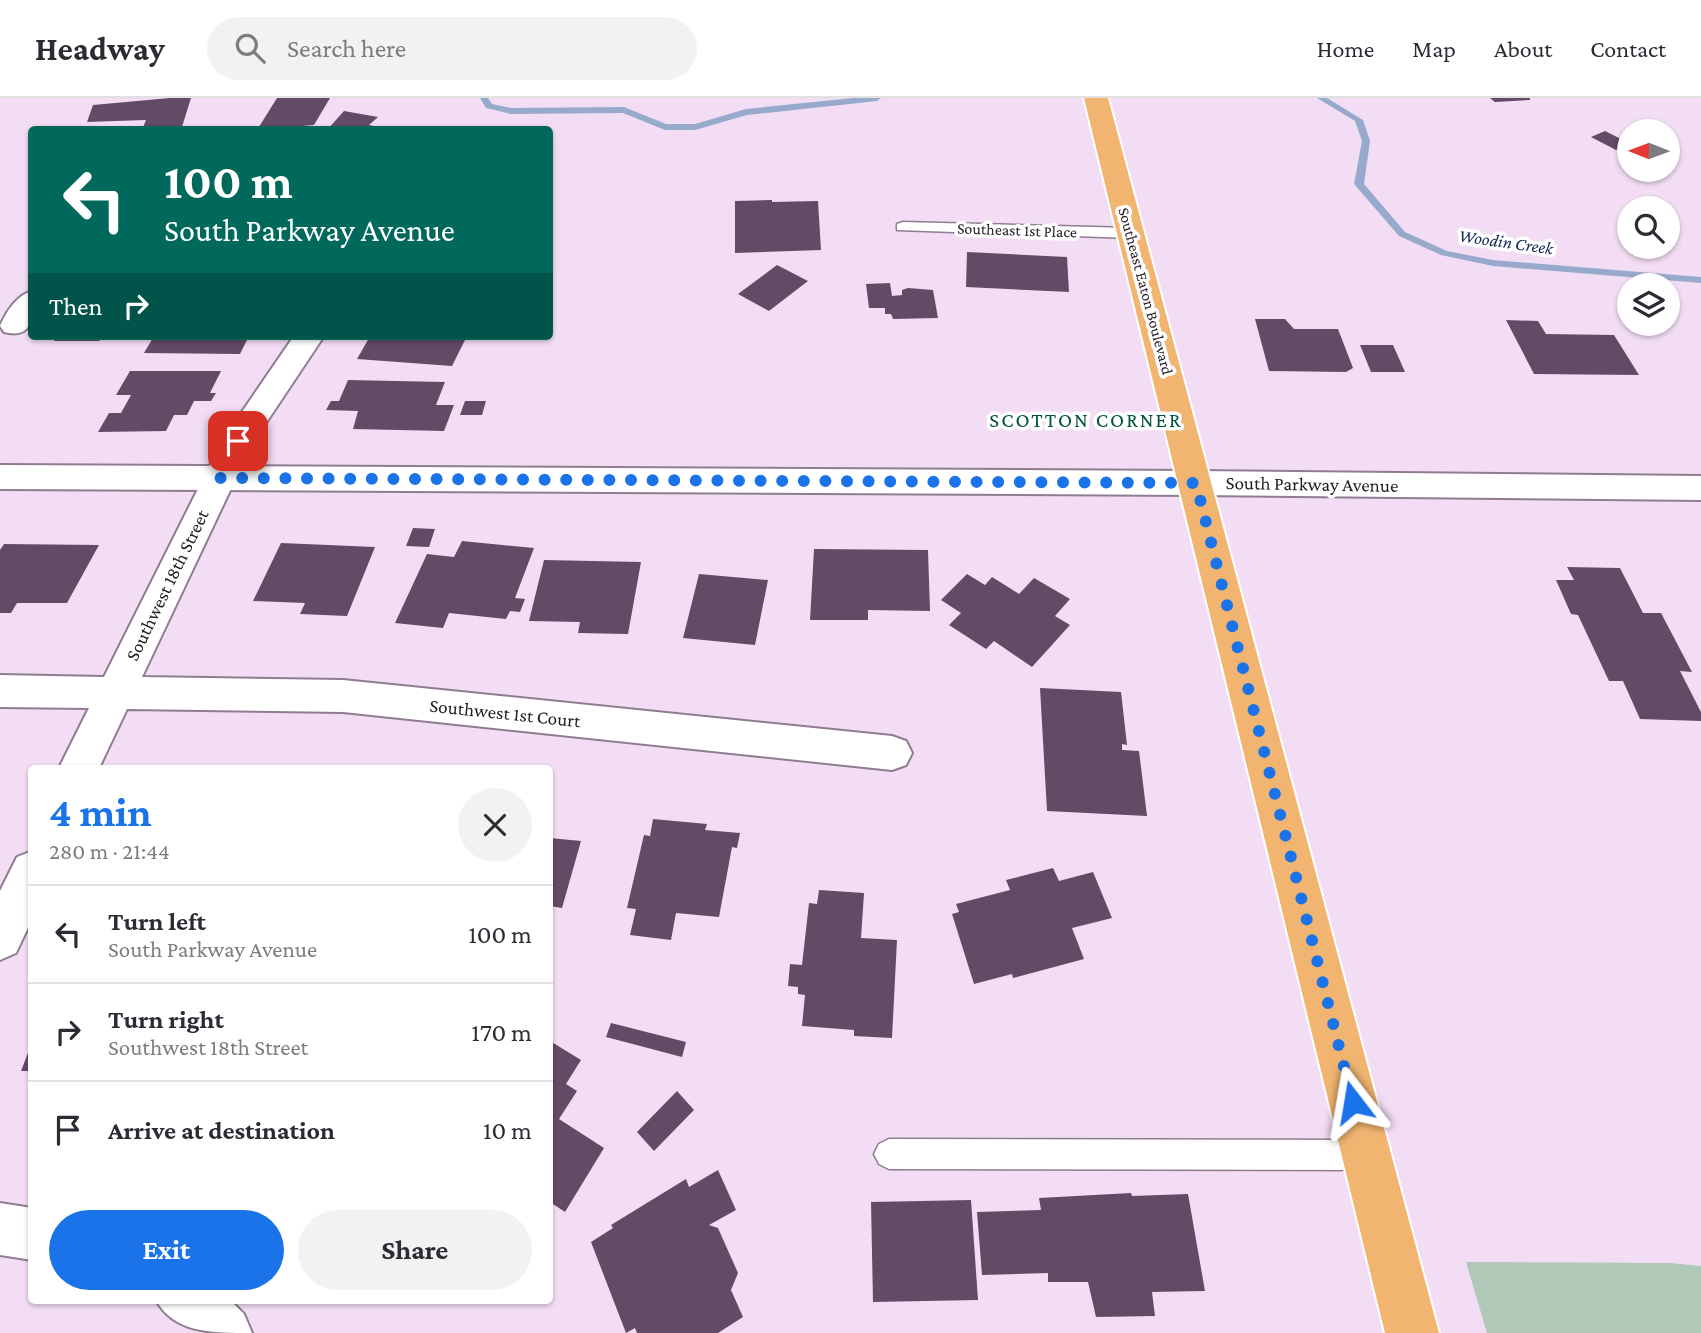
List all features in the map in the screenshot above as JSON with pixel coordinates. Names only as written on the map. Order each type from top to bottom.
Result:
[{"type":"main road","name":"Southeast Eaton Boulevard","points":[[1096,98],[1412,1333]]},
{"type":"street","points":[[13,326],[28,305]]},
{"type":"street","name":"Southwest 18th Street","points":[[80,765],[245,427],[306,340]]},
{"type":"street","name":"South Parkway Avenue","points":[[0,477],[1701,488]]},
{"type":"street","name":"Southwest 1st Court","points":[[0,691],[343,696],[892,753]]},
{"type":"street","points":[[0,938],[28,879]]},
{"type":"street","points":[[0,1229],[28,1233]]},
{"type":"street","points":[[187,1304],[225,1333]]},
{"type":"lane","name":"Southeast 1st Place","points":[[902,227],[1130,233]]},
{"type":"lane","points":[[889,1154],[1202,1157],[1367,1155]]},
{"type":"green space","points":[[1466,1262],[1670,1263],[1701,1266],[1701,1333],[1487,1333]]},
{"type":"building","points":[[191,98],[182,126],[144,126],[146,120],[87,122],[93,105]]},
{"type":"building","points":[[277,98],[330,98],[314,125],[260,126]]},
{"type":"building","points":[[1490,98],[1530,98],[1530,100],[1495,102]]},
{"type":"building","points":[[344,111],[378,117],[369,125],[374,126],[331,126]]},
{"type":"building","points":[[1605,131],[1617,137],[1617,149],[1616,150],[1591,137]]},
{"type":"building","points":[[735,201],[818,201],[821,250],[735,253]]},
{"type":"building","points":[[967,252],[1067,257],[1069,292],[966,287]]},
{"type":"building","points":[[777,265],[808,281],[769,311],[738,294]]},
{"type":"building","points":[[890,283],[892,296],[902,295],[902,290],[908,288],[933,290],[938,318],[893,319],[891,314],[885,314],[885,308],[869,308],[866,284]]},
{"type":"building","points":[[1255,319],[1285,319],[1294,329],[1338,329],[1353,368],[1346,372],[1269,371]]},
{"type":"building","points":[[1506,320],[1538,321],[1546,334],[1614,335],[1639,375],[1534,374]]},
{"type":"building","points":[[55,340],[100,340],[99,341]]},
{"type":"building","points":[[152,340],[247,340],[240,354],[144,353]]},
{"type":"building","points":[[368,340],[465,340],[452,366],[357,359]]},
{"type":"building","points":[[1360,345],[1393,345],[1405,372],[1371,372]]},
{"type":"building","points":[[130,371],[221,371],[210,393],[216,393],[211,401],[194,401],[187,415],[174,415],[166,431],[98,432],[109,413],[121,413],[131,395],[116,395]]},
{"type":"building","points":[[348,380],[445,382],[436,405],[454,405],[444,431],[353,429],[358,411],[326,410],[331,401],[339,401]]},
{"type":"building","points":[[465,401],[486,401],[482,415],[460,415]]},
{"type":"building","points":[[413,528],[435,529],[429,547],[406,546]]},
{"type":"building","points":[[462,541],[534,548],[515,598],[525,599],[520,612],[510,611],[506,619],[449,613],[443,628],[395,623],[427,554],[454,557]]},
{"type":"building","points":[[281,543],[375,547],[347,616],[300,614],[305,603],[253,601]]},
{"type":"building","points":[[4,544],[99,545],[67,603],[17,603],[11,613],[0,613],[0,550]]},
{"type":"building","points":[[814,549],[928,550],[930,611],[868,610],[868,620],[810,620]]},
{"type":"building","points":[[544,560],[641,562],[628,634],[578,633],[580,622],[529,621]]},
{"type":"building","points":[[1567,567],[1620,568],[1643,613],[1661,613],[1692,672],[1680,671],[1701,712],[1701,721],[1640,719],[1623,681],[1609,681],[1578,615],[1571,614],[1556,580],[1574,580]]},
{"type":"building","points":[[699,574],[768,580],[755,645],[683,638]]},
{"type":"building","points":[[967,574],[985,585],[992,577],[1019,594],[1034,578],[1070,599],[1055,616],[1070,625],[1032,667],[994,641],[986,649],[949,625],[961,613],[941,600]]},
{"type":"building","points":[[1040,688],[1121,692],[1127,745],[1122,744],[1122,750],[1139,751],[1147,816],[1047,811]]},
{"type":"building","points":[[653,819],[707,824],[705,830],[740,833],[737,848],[732,847],[719,917],[676,913],[671,940],[630,935],[636,909],[627,908],[644,835],[650,836]]},
{"type":"building","points":[[553,838],[581,841],[562,908],[553,906]]},
{"type":"building","points":[[1053,868],[1059,881],[1093,872],[1112,918],[1072,928],[1084,959],[1013,978],[1012,974],[974,984],[952,914],[959,912],[956,904],[1010,890],[1006,880]]},
{"type":"building","points":[[819,890],[864,893],[861,938],[897,940],[892,1038],[854,1036],[854,1030],[802,1026],[805,995],[798,994],[798,987],[788,986],[790,964],[802,965],[809,903],[817,904]]},
{"type":"building","points":[[611,1023],[686,1042],[682,1057],[606,1037]]},
{"type":"building","points":[[553,1043],[581,1060],[566,1084],[577,1091],[559,1119],[604,1148],[565,1212],[553,1204]]},
{"type":"building","points":[[28,1053],[28,1071],[21,1071]]},
{"type":"building","points":[[677,1091],[694,1110],[654,1151],[637,1132]]},
{"type":"building","points":[[718,1170],[736,1210],[709,1225],[718,1228],[738,1273],[731,1290],[743,1317],[718,1333],[637,1333],[635,1328],[626,1333],[591,1242],[613,1228],[611,1225],[686,1179],[689,1187]]},
{"type":"building","points":[[1131,1193],[1132,1196],[1188,1194],[1205,1291],[1152,1292],[1155,1316],[1096,1317],[1088,1282],[1048,1282],[1048,1273],[982,1275],[977,1212],[1041,1210],[1039,1198]]},
{"type":"building","points":[[971,1200],[978,1300],[873,1302],[871,1202]]},
{"type":"waterway","name":"Woodin Creek","points":[[484,98],[489,106],[511,111],[624,110],[665,127],[695,127],[746,112],[877,98]]},
{"type":"waterway","name":"Woodin Creek","points":[[1321,98],[1359,120],[1366,141],[1359,184],[1402,234],[1444,253],[1493,263],[1701,280]]},
{"type":"district","name":"SCOTTON CORNER","points":[[1086,420]]},
{"type":"route","points":[[238,441],[219,478],[1196,483],[1353,1102]]}]
